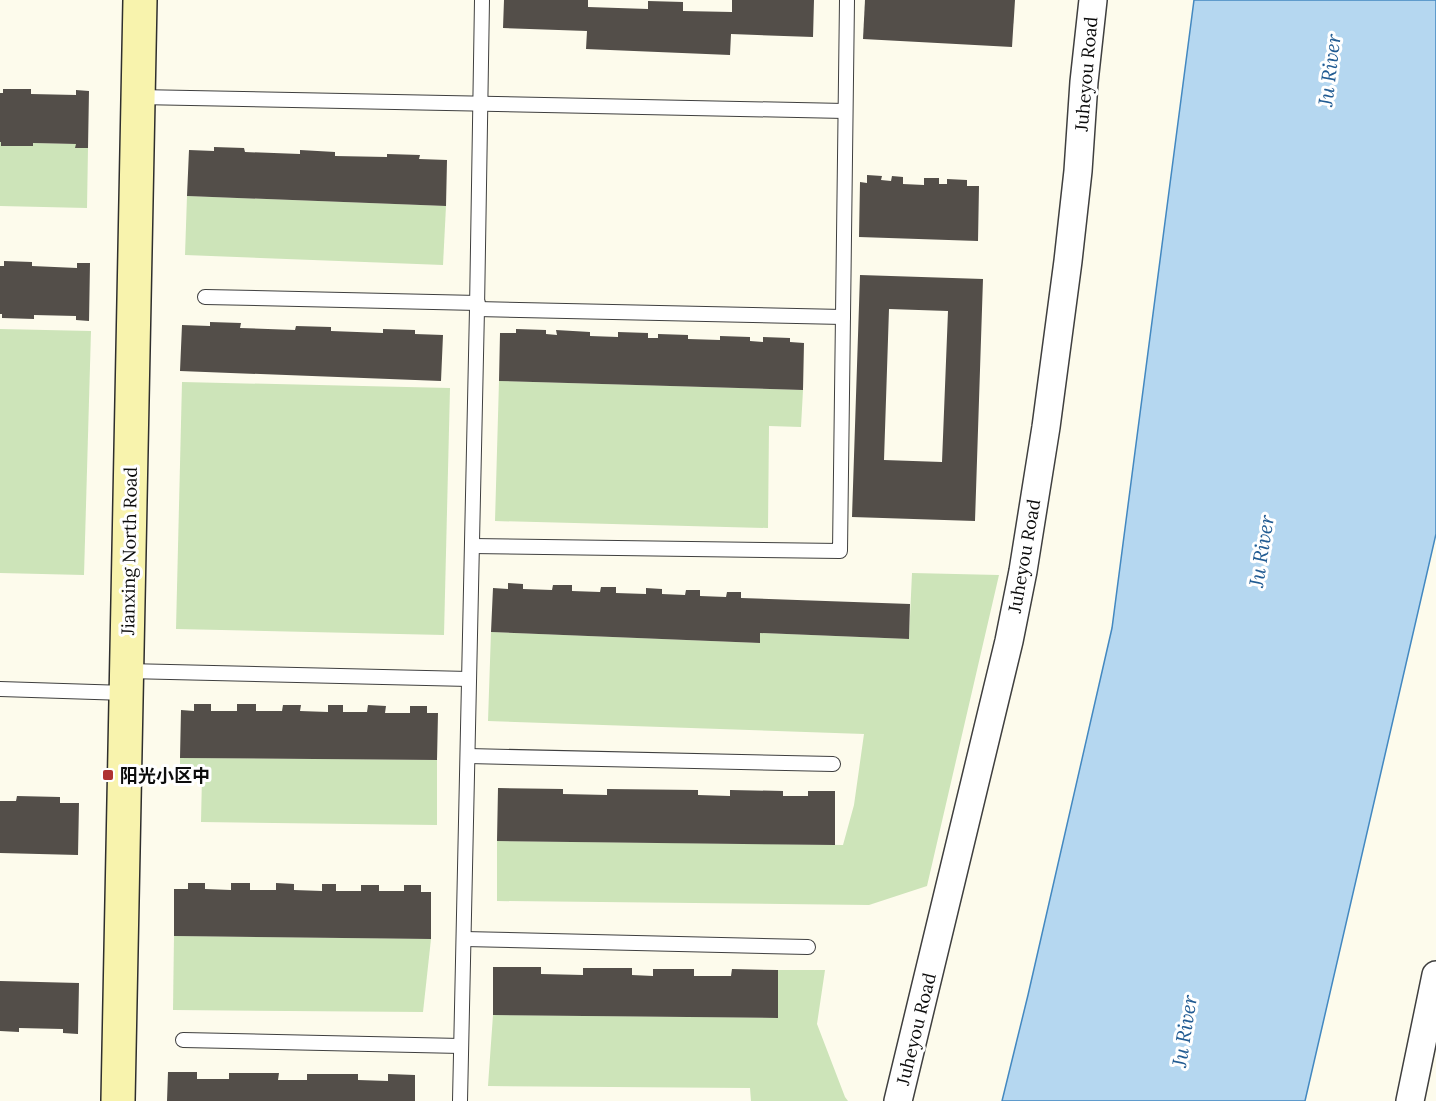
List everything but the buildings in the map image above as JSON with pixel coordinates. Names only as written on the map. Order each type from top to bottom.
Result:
[{"type":"street","name":"Jianxing North Road","points":[[118,1101],[140,0]]},
{"type":"street","name":"Juheyou Road","points":[[898,1101],[1009,641],[1023,571],[1046,427],[1068,261],[1093,0]]},
{"type":"street","points":[[1410,1101],[1436,975]]},
{"type":"lane","points":[[460,1101],[478,306],[482,0]]},
{"type":"lane","points":[[472,546],[840,551],[847,0]]},
{"type":"lane","points":[[138,97],[846,111]]},
{"type":"lane","points":[[205,297],[843,317]]},
{"type":"lane","points":[[0,689],[127,682],[469,679]]},
{"type":"lane","points":[[468,756],[834,764]]},
{"type":"lane","points":[[464,939],[808,947]]},
{"type":"lane","points":[[183,1040],[461,1046]]},
{"type":"green space","points":[[0,142],[2,146],[33,146],[33,143],[76,144],[76,148],[88,148],[87,208],[0,206]]},
{"type":"green space","points":[[187,196],[446,206],[443,265],[185,255]]},
{"type":"green space","points":[[0,329],[91,331],[84,575],[0,573]]},
{"type":"green space","points":[[499,381],[803,390],[801,427],[769,426],[768,528],[495,521]]},
{"type":"green space","points":[[182,382],[450,388],[444,635],[176,629]]},
{"type":"green space","points":[[912,573],[999,575],[927,886],[869,905],[497,901],[497,841],[843,845],[854,805],[864,734],[488,721],[491,632],[760,643],[760,633],[909,639]]},
{"type":"green space","points":[[180,758],[437,760],[437,825],[201,822],[202,776],[180,776]]},
{"type":"green space","points":[[174,936],[431,939],[423,1012],[173,1010]]},
{"type":"green space","points":[[778,970],[825,970],[817,1024],[848,1101],[751,1101],[750,1088],[488,1086],[493,1015],[778,1018]]},
{"type":"water","name":"Ju River","points":[[1194,0],[1436,0],[1436,534],[1305,1101],[1002,1101],[1112,628]]},
{"type":"place","name":"阳光小区中","points":[[108,775]]}]
